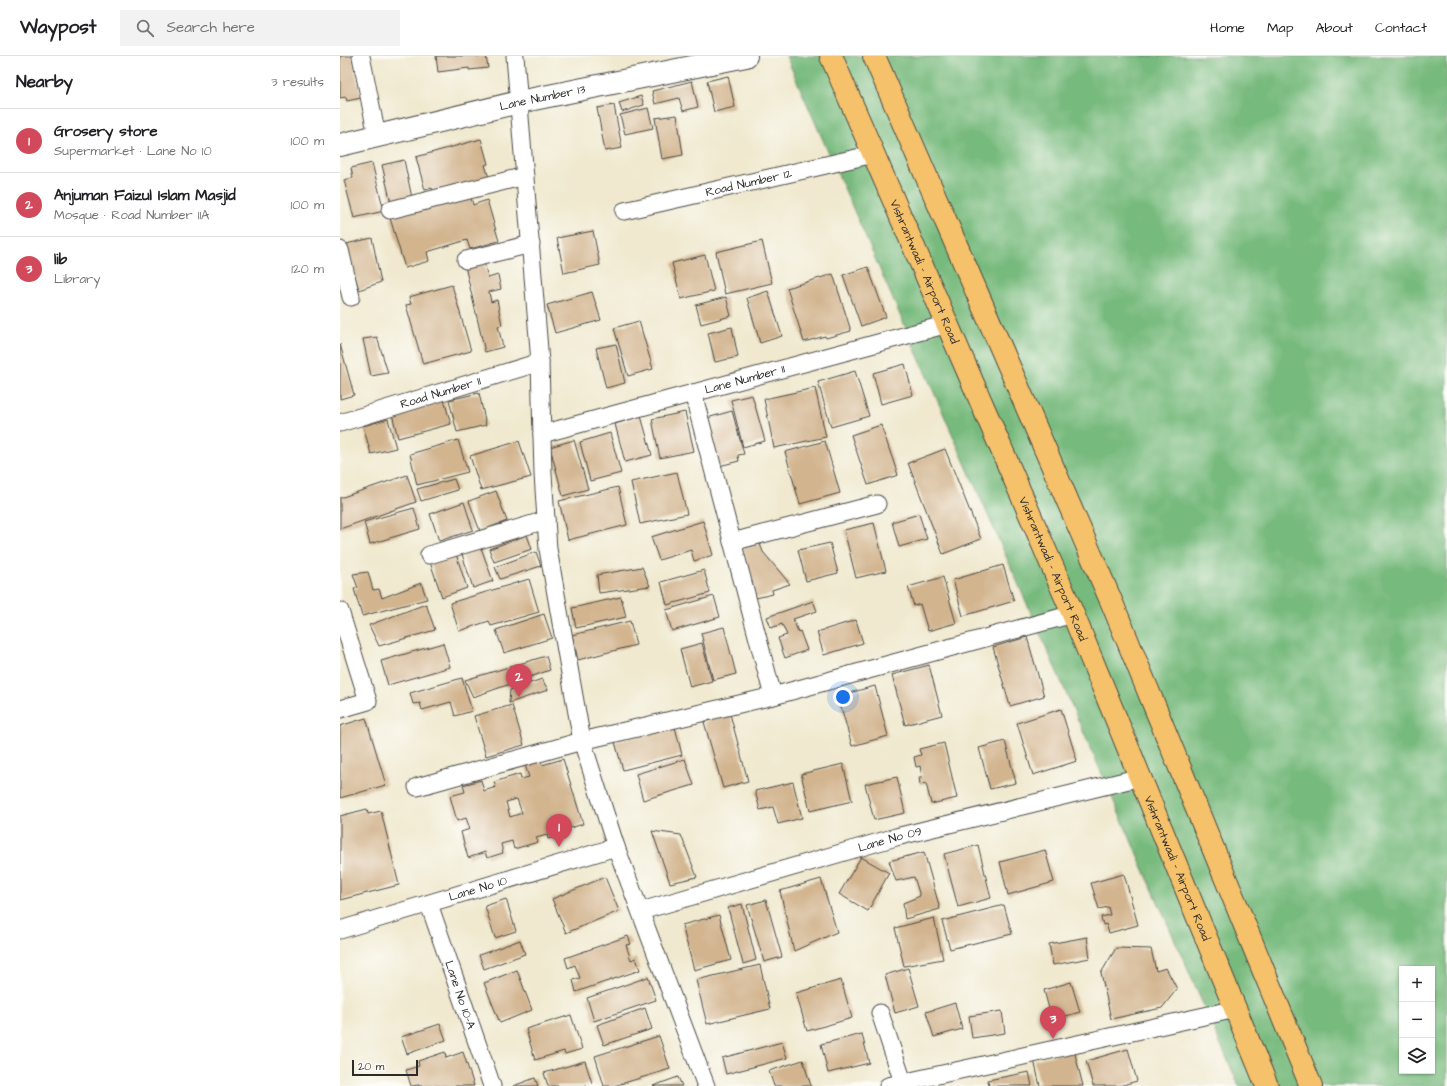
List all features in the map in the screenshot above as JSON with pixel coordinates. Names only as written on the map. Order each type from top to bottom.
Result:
[{"type":"main road","name":"Vishrantwadi - Airport Road","points":[[831,56],[1073,614],[1267,1086]]},
{"type":"main road","points":[[874,56],[1112,603],[1310,1086]]},
{"type":"street","points":[[361,56],[377,136]]},
{"type":"street","points":[[515,56],[540,362],[548,549],[582,742],[616,847],[706,1086]]},
{"type":"street","name":"Lane Number 13","points":[[340,145],[519,102],[746,56]]},
{"type":"street","name":"Road Number 12","points":[[624,211],[874,154]]},
{"type":"street","points":[[390,210],[525,176]]},
{"type":"street","points":[[466,260],[531,244]]},
{"type":"street","points":[[340,250],[351,297]]},
{"type":"street","name":"Lane Number 11","points":[[542,434],[948,324]]},
{"type":"street","name":"Road Number 11","points":[[340,423],[540,362]]},
{"type":"street","points":[[693,393],[773,696]]},
{"type":"street","points":[[732,542],[877,504]]},
{"type":"street","points":[[429,555],[546,520]]},
{"type":"street","points":[[340,611],[368,701],[340,709]]},
{"type":"street","points":[[417,787],[582,742],[773,696],[1073,614]]},
{"type":"street","name":"Lane No 09","points":[[641,911],[896,837],[1141,777]]},
{"type":"street","name":"Lane No 10","points":[[340,930],[616,847]]},
{"type":"street","name":"Lane No 10-A","points":[[429,904],[492,1086]]},
{"type":"street","points":[[880,1013],[896,1084],[1236,1009]]},
{"type":"green space","points":[[786,56],[1447,56],[1447,1086],[1239,1086]]},
{"type":"building","points":[[340,56],[352,56],[361,98],[347,101],[346,97],[340,98]]},
{"type":"building","points":[[436,56],[486,56],[488,68],[469,70],[469,68],[438,72]]},
{"type":"building","points":[[728,76],[735,107],[714,112],[707,81]]},
{"type":"building","points":[[692,81],[698,107],[683,111],[679,98],[655,104],[652,91]]},
{"type":"building","points":[[641,96],[644,105],[622,112],[619,103]]},
{"type":"building","points":[[614,105],[622,148],[605,151],[597,108]]},
{"type":"building","points":[[648,108],[653,128],[625,134],[620,115]]},
{"type":"building","points":[[677,115],[683,155],[662,159],[655,118]]},
{"type":"building","points":[[481,139],[488,164],[485,165],[489,178],[448,190],[447,187],[433,191],[432,188],[425,190],[416,157]]},
{"type":"building","points":[[404,160],[412,198],[391,203],[382,165]]},
{"type":"building","points":[[372,163],[384,211],[354,218],[344,180],[353,178],[351,168]]},
{"type":"building","points":[[470,194],[473,205],[487,200],[499,241],[470,249],[467,240],[427,252],[429,261],[405,268],[390,218]]},
{"type":"building","points":[[593,231],[600,265],[564,273],[557,238]]},
{"type":"building","points":[[372,238],[381,282],[359,290],[346,244]]},
{"type":"building","points":[[762,241],[772,283],[725,294],[716,252]]},
{"type":"building","points":[[705,255],[714,291],[681,299],[672,263]]},
{"type":"building","points":[[484,262],[488,278],[498,275],[501,289],[489,292],[491,302],[497,300],[502,325],[498,326],[503,347],[485,352],[465,266]]},
{"type":"building","points":[[868,267],[886,317],[861,326],[843,275]]},
{"type":"building","points":[[833,274],[851,331],[804,342],[787,288]]},
{"type":"building","points":[[452,285],[471,351],[423,364],[406,305],[411,304],[409,297]]},
{"type":"building","points":[[768,291],[782,336],[760,343],[747,298]]},
{"type":"building","points":[[592,292],[601,320],[555,333],[547,305]]},
{"type":"building","points":[[726,297],[731,316],[701,324],[696,305]]},
{"type":"building","points":[[639,321],[653,369],[628,376],[614,328]]},
{"type":"building","points":[[732,327],[738,357],[715,362],[708,333]]},
{"type":"building","points":[[377,337],[388,373],[371,376],[363,339]]},
{"type":"building","points":[[340,344],[354,395],[340,399]]},
{"type":"building","points":[[616,344],[625,383],[606,388],[596,348]]},
{"type":"building","points":[[905,364],[913,395],[881,404],[873,373]]},
{"type":"building","points":[[855,371],[869,416],[831,427],[818,382]]},
{"type":"building","points":[[815,388],[826,437],[774,448],[764,399]]},
{"type":"building","points":[[479,393],[486,425],[457,432],[449,400]]},
{"type":"building","points":[[752,395],[765,441],[743,447],[731,400]]},
{"type":"building","points":[[444,400],[451,424],[398,438],[392,414]]},
{"type":"building","points":[[732,411],[744,454],[738,455],[739,461],[719,466],[707,418]]},
{"type":"building","points":[[685,412],[694,451],[660,458],[652,419]]},
{"type":"building","points":[[641,416],[652,455],[625,462],[615,424]]},
{"type":"building","points":[[388,419],[396,448],[371,454],[363,426]]},
{"type":"building","points":[[881,425],[898,475],[868,485],[851,435]]},
{"type":"building","points":[[610,433],[621,473],[590,481],[580,442]]},
{"type":"building","points":[[458,440],[468,472],[417,485],[410,454]]},
{"type":"building","points":[[574,440],[588,489],[563,496],[550,447]]},
{"type":"building","points":[[519,441],[531,477],[481,490],[470,456]]},
{"type":"building","points":[[825,441],[840,493],[800,504],[785,452]]},
{"type":"building","points":[[945,449],[981,539],[943,554],[908,463]]},
{"type":"building","points":[[677,472],[687,514],[640,524],[631,482]]},
{"type":"building","points":[[407,475],[416,502],[340,529],[340,498]]},
{"type":"building","points":[[454,479],[458,490],[421,501],[417,489]]},
{"type":"building","points":[[618,487],[627,525],[568,540],[559,501]]},
{"type":"building","points":[[496,491],[507,521],[480,531],[469,501]]},
{"type":"building","points":[[464,502],[473,530],[439,541],[430,514]]},
{"type":"building","points":[[414,508],[420,529],[370,544],[364,522]]},
{"type":"building","points":[[919,514],[927,539],[899,547],[892,522]]},
{"type":"building","points":[[703,521],[713,555],[694,561],[691,550],[659,560],[651,537]]},
{"type":"building","points":[[874,523],[886,571],[856,578],[844,530]]},
{"type":"building","points":[[527,535],[532,549],[494,562],[489,549]]},
{"type":"building","points":[[830,543],[838,573],[806,581],[798,550]]},
{"type":"building","points":[[760,544],[763,552],[790,584],[772,590],[773,594],[756,598],[752,582],[748,583],[743,565],[747,564],[743,548]]},
{"type":"building","points":[[480,545],[493,581],[473,588],[461,551]]},
{"type":"building","points":[[536,552],[541,566],[500,579],[495,567]]},
{"type":"building","points":[[456,554],[467,588],[442,597],[430,562]]},
{"type":"building","points":[[1003,565],[1014,601],[963,616],[953,580]]},
{"type":"building","points":[[642,567],[650,586],[599,593],[597,575]]},
{"type":"building","points":[[704,570],[710,593],[667,605],[661,582]]},
{"type":"building","points":[[368,572],[373,590],[379,589],[382,598],[421,583],[427,599],[362,616],[354,589],[358,588],[353,574]]},
{"type":"building","points":[[943,577],[956,623],[928,631],[920,604],[914,606],[908,587]]},
{"type":"building","points":[[529,579],[539,612],[491,626],[489,621],[459,631],[450,603]]},
{"type":"building","points":[[714,596],[720,617],[672,631],[666,610]]},
{"type":"building","points":[[621,597],[626,617],[576,628],[572,608]]},
{"type":"building","points":[[813,601],[817,611],[793,619],[798,632],[800,631],[807,650],[785,658],[778,638],[787,635],[782,624],[771,628],[767,617]]},
{"type":"building","points":[[426,604],[435,630],[379,646],[369,625]]},
{"type":"building","points":[[544,614],[552,638],[504,653],[496,630]]},
{"type":"building","points":[[856,620],[863,643],[824,655],[817,632]]},
{"type":"building","points":[[630,621],[636,645],[578,660],[572,635]]},
{"type":"building","points":[[724,627],[736,674],[713,680],[701,633]]},
{"type":"building","points":[[1027,637],[1044,696],[1010,706],[993,647]]},
{"type":"building","points":[[443,643],[450,667],[388,685],[381,661]]},
{"type":"building","points":[[702,643],[712,681],[690,687],[680,649]]},
{"type":"building","points":[[546,656],[550,670],[473,697],[465,680]]},
{"type":"building","points":[[929,665],[942,715],[905,725],[892,675]]},
{"type":"building","points":[[462,678],[472,711],[455,716],[451,702],[422,710],[420,703],[413,704],[410,693]]},
{"type":"building","points":[[542,679],[548,690],[509,703],[510,690]]},
{"type":"building","points":[[875,686],[888,736],[852,746],[838,696]]},
{"type":"building","points":[[512,705],[524,745],[486,756],[474,716]]},
{"type":"building","points":[[1061,709],[1077,761],[1033,775],[1017,723]]},
{"type":"building","points":[[730,714],[748,781],[723,788],[704,722]]},
{"type":"building","points":[[366,718],[386,785],[340,798],[340,726]]},
{"type":"building","points":[[675,727],[682,755],[623,770],[615,742]]},
{"type":"building","points":[[1005,741],[1016,783],[990,789],[979,748]]},
{"type":"building","points":[[944,743],[957,798],[931,804],[926,783],[920,785],[919,777],[922,777],[920,766],[916,767],[914,757],[921,755],[919,749]]},
{"type":"building","points":[[563,759],[583,824],[564,830],[565,834],[548,839],[547,835],[536,838],[538,842],[514,849],[512,841],[501,844],[503,853],[487,858],[485,852],[468,858],[461,832],[470,829],[466,818],[457,821],[450,796],[465,792],[463,785],[481,780],[484,791],[496,787],[494,782],[520,774],[521,779],[529,777],[525,765],[540,760],[542,765]],"holes":[[[517,799],[522,813],[510,817],[506,802]]]},
{"type":"building","points":[[685,759],[694,785],[643,800],[636,774]]},
{"type":"building","points":[[843,764],[852,801],[810,811],[801,774]]},
{"type":"building","points":[[897,777],[905,813],[874,820],[865,784]]},
{"type":"building","points":[[793,782],[802,818],[778,824],[773,807],[760,810],[755,791]]},
{"type":"building","points":[[367,809],[368,814],[381,811],[399,885],[340,900],[340,816]]},
{"type":"building","points":[[652,831],[681,835],[697,877],[670,883]]},
{"type":"building","points":[[978,845],[991,898],[958,907],[944,854]]},
{"type":"building","points":[[1045,850],[1054,882],[1008,895],[1000,862]]},
{"type":"building","points":[[924,852],[940,909],[905,919],[903,903],[920,896],[914,877],[896,881],[889,861]]},
{"type":"building","points":[[861,857],[889,873],[868,911],[839,894]]},
{"type":"building","points":[[1124,874],[1138,925],[1109,933],[1106,924],[1103,925],[1101,917],[1110,915],[1108,907],[1099,909],[1091,883]]},
{"type":"building","points":[[605,877],[619,911],[566,933],[552,899]]},
{"type":"building","points":[[821,879],[837,932],[794,951],[780,891]]},
{"type":"building","points":[[506,899],[516,931],[495,938],[485,906]]},
{"type":"building","points":[[766,900],[782,957],[764,962],[747,905]]},
{"type":"building","points":[[742,904],[756,960],[743,964],[728,908]]},
{"type":"building","points":[[1004,905],[1012,934],[950,949],[942,921]]},
{"type":"building","points":[[719,915],[731,960],[694,970],[682,925]]},
{"type":"building","points":[[934,918],[943,959],[904,966],[895,928]]},
{"type":"building","points":[[628,936],[631,944],[626,945],[631,960],[636,958],[640,970],[576,992],[573,980],[580,978],[575,965],[568,968],[565,958]]},
{"type":"building","points":[[1087,937],[1090,958],[1053,965],[1049,944]]},
{"type":"building","points":[[520,940],[525,954],[484,969],[479,955]]},
{"type":"building","points":[[1116,948],[1151,949],[1156,971],[1166,968],[1177,989],[1162,1008],[1111,1019],[1101,973]]},
{"type":"building","points":[[760,965],[770,1009],[707,1024],[696,980]]},
{"type":"building","points":[[908,968],[919,1006],[895,1013],[885,975]]},
{"type":"building","points":[[517,970],[532,1010],[500,1023],[484,983]]},
{"type":"building","points":[[648,977],[656,1000],[594,1021],[587,998]]},
{"type":"building","points":[[841,980],[852,1018],[807,1031],[796,993]]},
{"type":"building","points":[[1071,982],[1080,1012],[1052,1020],[1044,990]]},
{"type":"building","points":[[955,1003],[962,1029],[934,1037],[926,1012]]},
{"type":"building","points":[[645,1008],[652,1029],[604,1045],[597,1025]]},
{"type":"building","points":[[1002,1011],[1005,1033],[972,1038],[969,1016]]},
{"type":"building","points":[[571,1015],[582,1049],[565,1054],[564,1051],[535,1060],[526,1029]]},
{"type":"building","points":[[440,1024],[446,1040],[407,1054],[401,1037]]},
{"type":"building","points":[[862,1034],[869,1063],[828,1073],[821,1044]]},
{"type":"building","points":[[659,1036],[670,1069],[614,1086],[604,1086],[595,1056]]},
{"type":"building","points":[[782,1042],[787,1058],[726,1074],[722,1058]]},
{"type":"building","points":[[1128,1049],[1137,1081],[1119,1086],[1093,1086],[1086,1061]]},
{"type":"building","points":[[1074,1050],[1083,1086],[1040,1086],[1034,1060]]},
{"type":"building","points":[[445,1052],[446,1058],[463,1052],[474,1086],[411,1086],[406,1070],[419,1066],[418,1061]]},
{"type":"building","points":[[803,1060],[811,1086],[774,1086],[769,1071]]},
{"type":"building","points":[[585,1061],[592,1083],[583,1086],[548,1086],[544,1073]]},
{"type":"building","points":[[1029,1072],[1032,1086],[989,1086],[988,1080]]},
{"type":"building","points":[[678,1077],[682,1086],[653,1086]]},
{"type":"building","points":[[535,1078],[538,1086],[513,1086]]},
{"type":"place","name":"Anjuman Faizul Islam Masjid","points":[[519,697]]},
{"type":"place","name":"Grosery store","points":[[559,847]]},
{"type":"place","name":"lib","points":[[1053,1039]]}]
